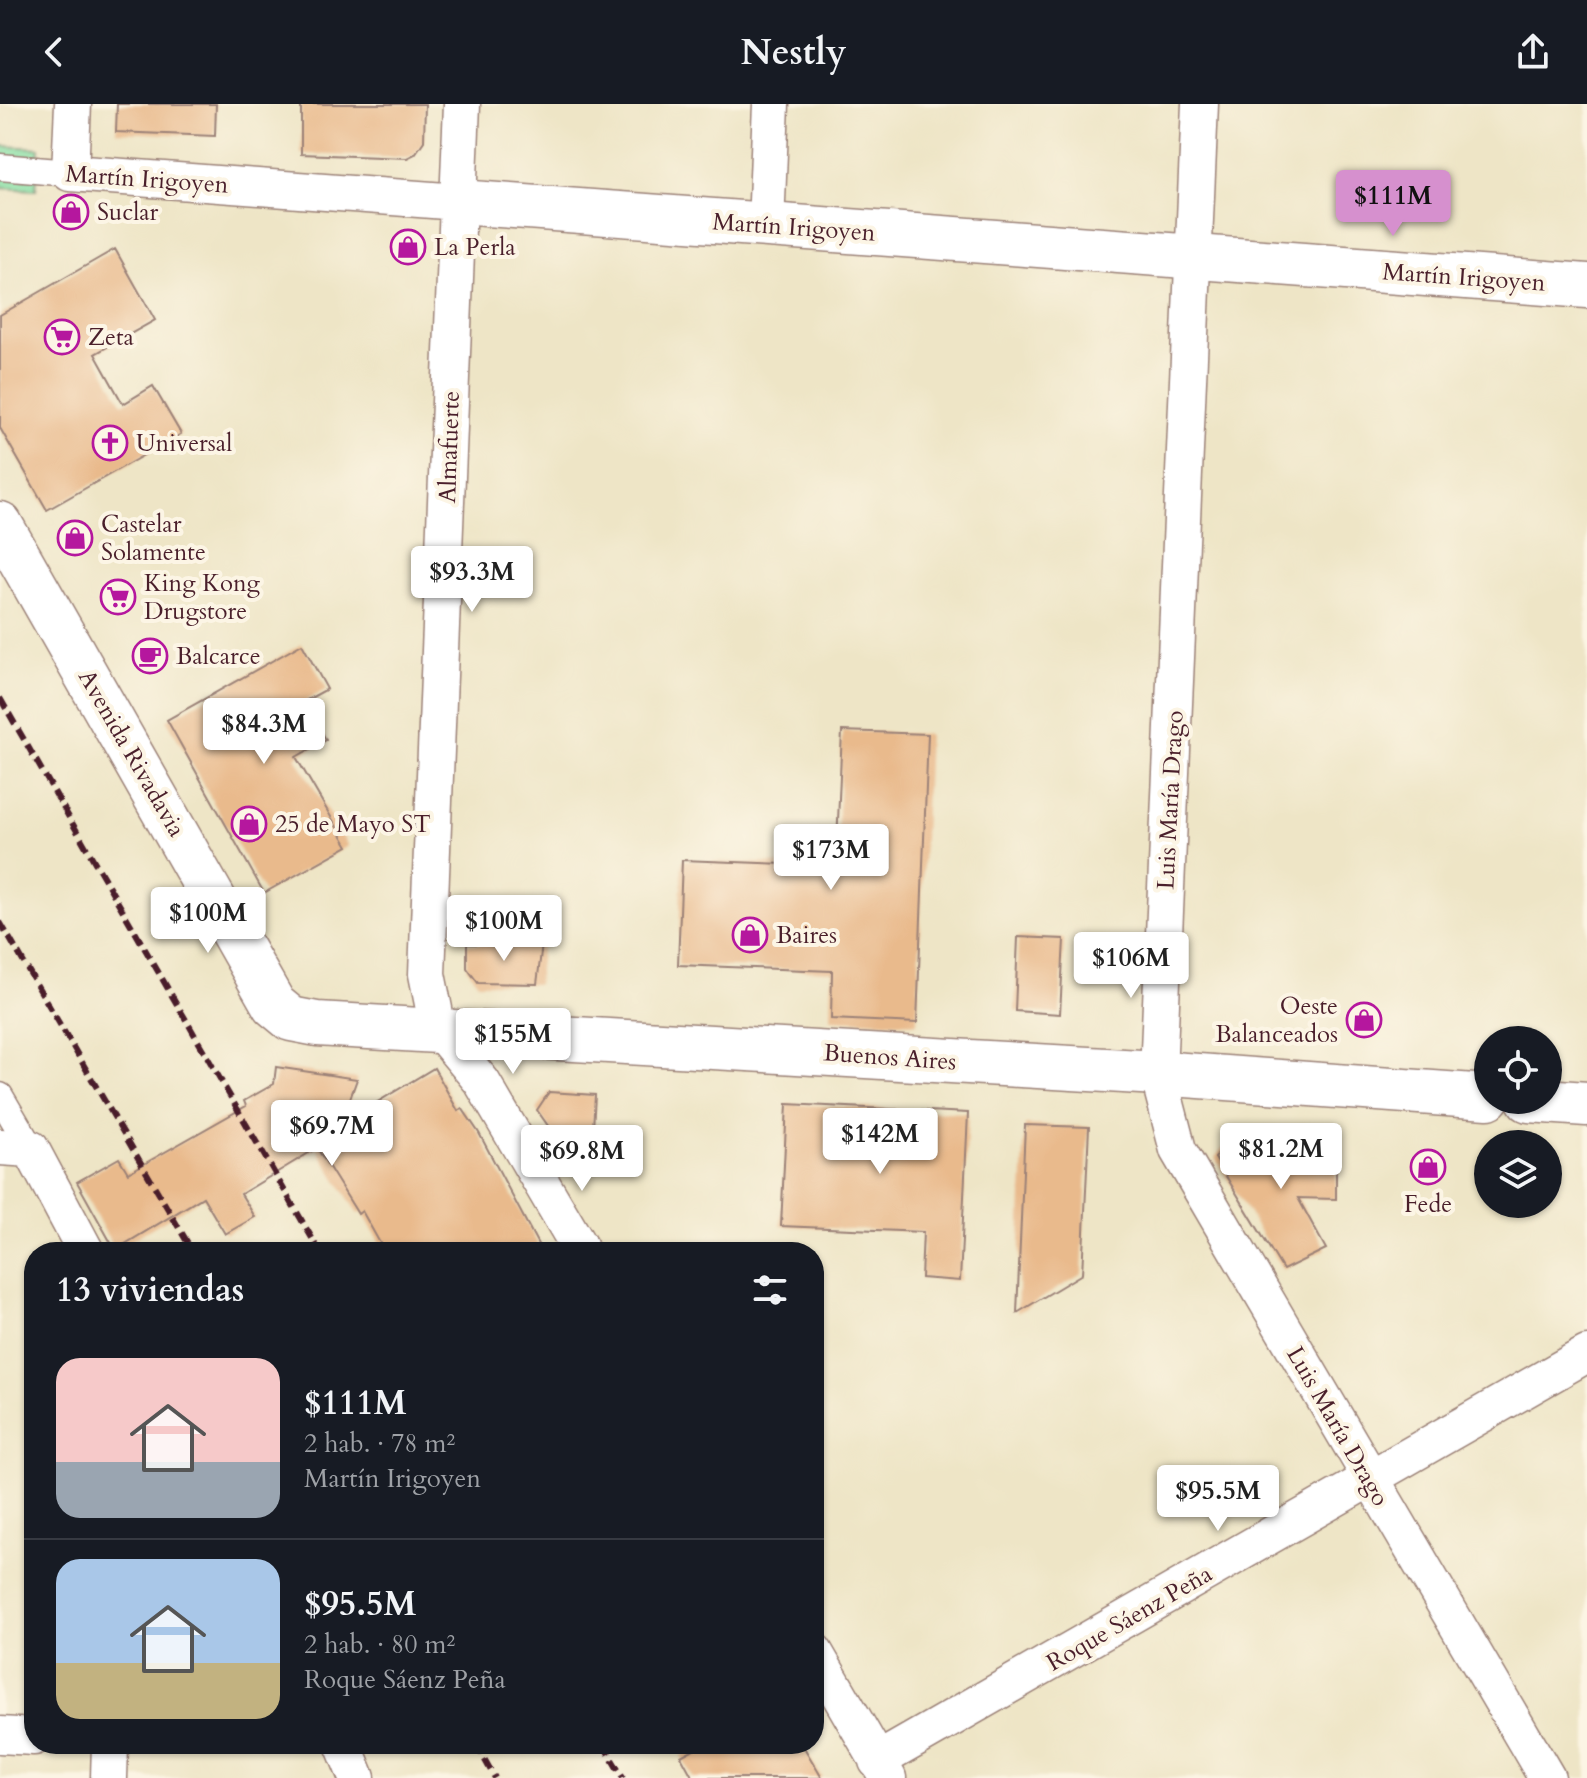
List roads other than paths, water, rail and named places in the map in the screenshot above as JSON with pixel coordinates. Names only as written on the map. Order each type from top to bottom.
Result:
[{"type":"street","points":[[70,173],[73,104]]},
{"type":"street","name":"Almafuerte","points":[[438,1029],[427,974],[462,104]]},
{"type":"street","points":[[766,225],[771,104]]},
{"type":"street","name":"Luis María Drago","points":[[1200,104],[1158,1073],[1178,1150],[1547,1778]]},
{"type":"street","name":"Martín Irigoyen","points":[[0,167],[1587,286]]},
{"type":"street","name":"Avenida Rivadavia","points":[[0,524],[274,1005],[291,1019]]},
{"type":"street","name":"Buenos Aires","points":[[291,1019],[317,1024],[1158,1073],[1474,1096]]},
{"type":"street","points":[[438,1029],[482,1082],[576,1242]]},
{"type":"street","points":[[0,1096],[16,1148],[79,1242]]},
{"type":"street","points":[[1562,1102],[1587,1104]]},
{"type":"street","name":"Roque Sáenz Peña","points":[[882,1769],[1587,1354]]},
{"type":"street","points":[[824,1668],[882,1769]]},
{"type":"street","points":[[0,1735],[24,1736]]},
{"type":"street","points":[[109,1778],[110,1754]]},
{"type":"street","points":[[347,1754],[357,1778]]},
{"type":"railway","points":[[0,698],[314,1242]]},
{"type":"railway","points":[[0,922],[187,1242]]},
{"type":"railway","points":[[482,1754],[495,1778]]},
{"type":"railway","points":[[609,1754],[623,1778]]},
{"type":"place","name":"Suclar","points":[[71,212]]},
{"type":"place","name":"La Perla","points":[[408,247]]},
{"type":"place","name":"Zeta","points":[[62,337]]},
{"type":"place","name":"Universal","points":[[110,443]]},
{"type":"place","name":"Castelar Solamente","points":[[75,538]]},
{"type":"place","name":"King Kong Drugstore","points":[[118,597]]},
{"type":"place","name":"Balcarce","points":[[150,656]]},
{"type":"place","name":"25 de Mayo ST","points":[[249,824]]},
{"type":"place","name":"Baires","points":[[750,935]]},
{"type":"place","name":"Oeste Balanceados","points":[[1364,1020]]},
{"type":"place","name":"Fede","points":[[1428,1167]]}]
